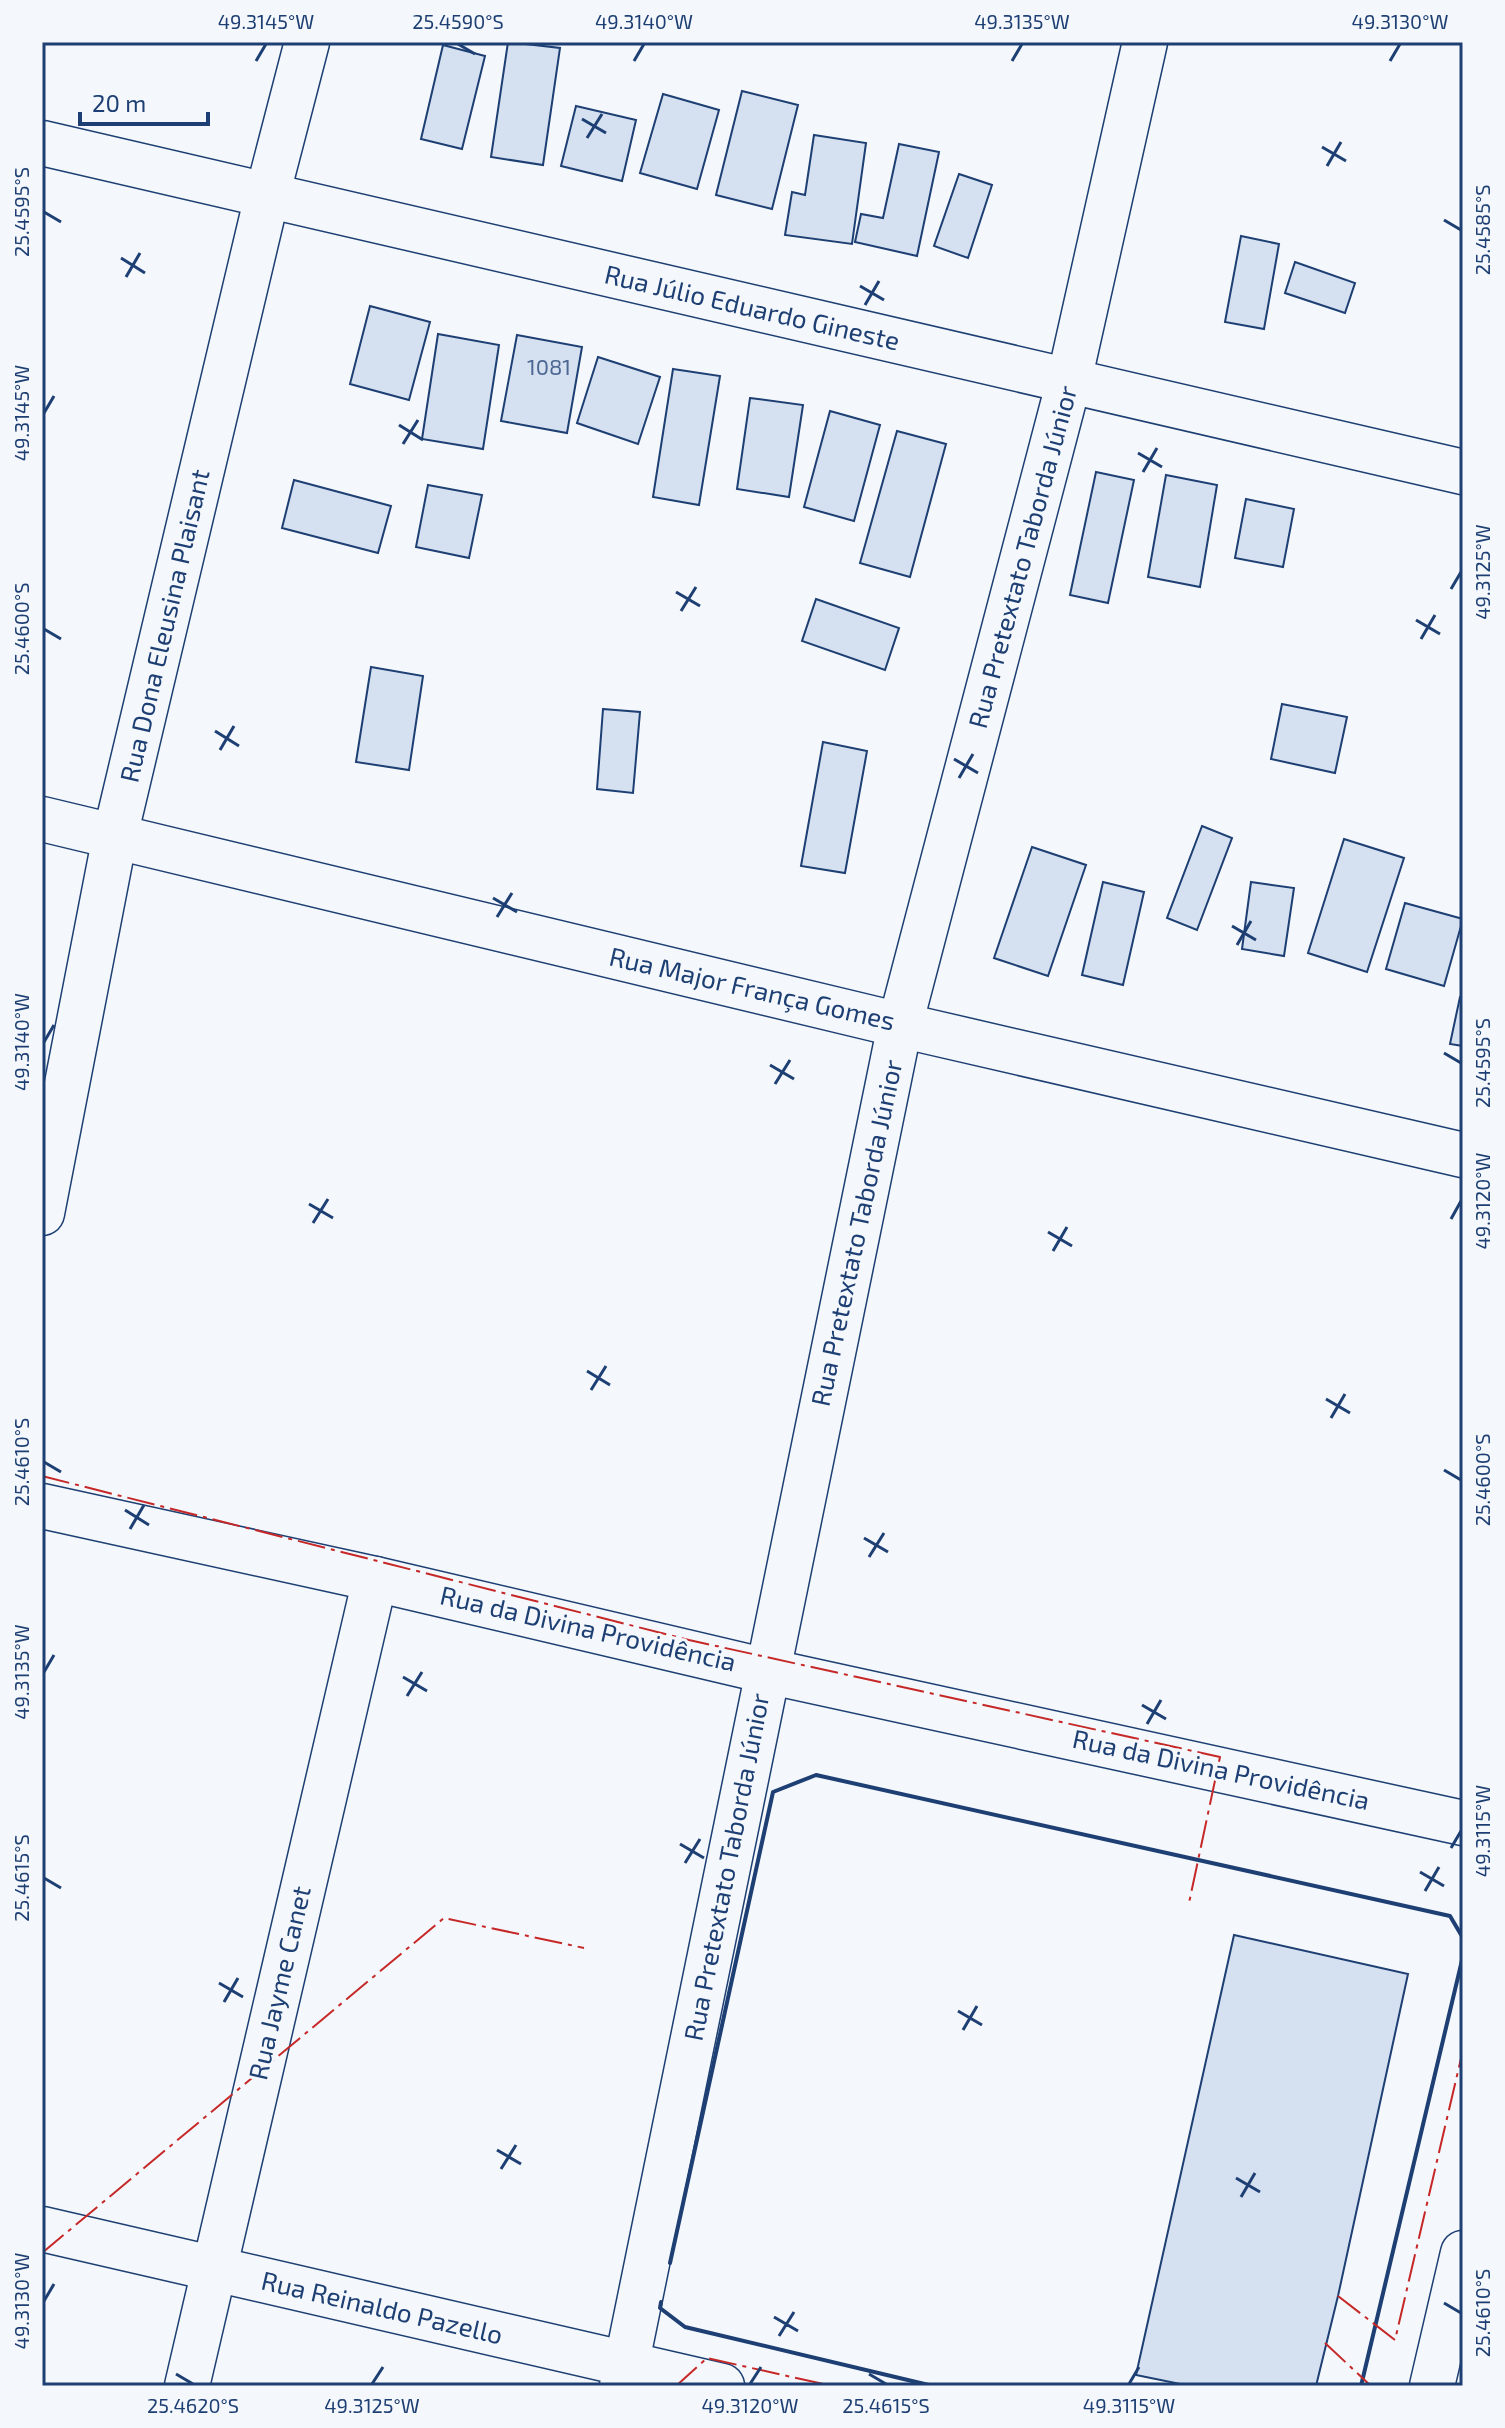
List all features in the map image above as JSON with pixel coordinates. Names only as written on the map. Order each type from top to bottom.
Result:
[{"type":"street","name":"Rua Dona Eleusina Plaisant","points":[[42,1213],[115,836],[267,196],[307,42]]},
{"type":"street","name":"Rua Pretextato Taborda Júnior","points":[[624,2375],[900,1025],[1069,381],[1145,42]]},
{"type":"street","name":"Rua Júlio Eduardo Gineste","points":[[42,143],[1463,472]]},
{"type":"street","name":"Rua Major França Gomes","points":[[42,819],[900,1025],[1463,1155]]},
{"type":"street","name":"Rua da Divina Providência","points":[[42,1506],[375,1579],[767,1671],[1463,1823]]},
{"type":"street","name":"Rua Jayme Canet","points":[[187,2386],[375,1579]]},
{"type":"street","name":"Rua Reinaldo Pazello","points":[[42,2229],[213,2269],[624,2375],[722,2386]]},
{"type":"street","points":[[1432,2386],[1463,2253]]},
{"type":"building","points":[[508,42],[560,48],[543,165],[491,157]]},
{"type":"building","points":[[443,45],[485,56],[462,149],[421,139]]},
{"type":"building","points":[[742,91],[798,105],[772,209],[716,195]]},
{"type":"building","points":[[663,94],[719,110],[697,189],[640,173]]},
{"type":"building","points":[[576,106],[636,120],[622,181],[561,166]]},
{"type":"building","points":[[814,135],[866,143],[852,244],[785,235],[792,192],[805,195]]},
{"type":"building","points":[[899,144],[939,152],[917,256],[855,242],[861,214],[883,218]]},
{"type":"building","points":[[959,174],[992,185],[968,258],[934,246]]},
{"type":"building","points":[[1241,236],[1279,244],[1264,329],[1225,322]]},
{"type":"building","points":[[1295,262],[1355,283],[1345,313],[1285,293]]},
{"type":"building","points":[[370,306],[430,322],[409,400],[350,384]]},
{"type":"building","points":[[438,334],[499,345],[483,449],[422,439]]},
{"type":"building","points":[[517,335],[582,347],[567,433],[501,421]]},
{"type":"building","points":[[598,357],[660,377],[638,444],[577,423]]},
{"type":"building","points":[[673,369],[720,376],[699,505],[653,497]]},
{"type":"building","points":[[750,398],[803,405],[789,497],[737,489]]},
{"type":"building","points":[[830,411],[880,425],[854,521],[804,507]]},
{"type":"building","points":[[897,431],[946,444],[910,577],[860,563]]},
{"type":"building","points":[[1096,472],[1134,480],[1108,603],[1070,595]]},
{"type":"building","points":[[1166,475],[1217,485],[1200,587],[1148,577]]},
{"type":"building","points":[[294,480],[391,506],[378,553],[282,528]]},
{"type":"building","points":[[428,485],[482,495],[469,558],[416,547]]},
{"type":"building","points":[[1246,499],[1294,509],[1283,567],[1235,558]]},
{"type":"building","points":[[816,599],[899,628],[885,670],[802,641]]},
{"type":"building","points":[[371,667],[423,676],[409,770],[356,762]]},
{"type":"building","points":[[1282,704],[1347,717],[1335,773],[1271,759]]},
{"type":"building","points":[[603,709],[640,712],[633,793],[597,789]]},
{"type":"building","points":[[823,742],[867,751],[845,873],[801,866]]},
{"type":"building","points":[[1202,826],[1232,838],[1197,930],[1167,918]]},
{"type":"building","points":[[1344,839],[1404,858],[1367,972],[1308,953]]},
{"type":"building","points":[[1032,847],[1086,865],[1048,976],[994,958]]},
{"type":"building","points":[[1103,882],[1144,892],[1123,985],[1082,975]]},
{"type":"building","points":[[1251,882],[1294,888],[1284,956],[1242,949]]},
{"type":"building","points":[[1405,903],[1463,919],[1444,986],[1386,969]]},
{"type":"building","points":[[1460,997],[1463,998],[1463,1046],[1450,1044]]},
{"type":"building","points":[[1234,1935],[1408,1974],[1316,2386],[1190,2386],[1136,2375]]},
{"type":"wall","points":[[670,2263],[773,1792],[816,1775],[1450,1916],[1463,1938]]},
{"type":"wall","points":[[1361,2386],[1463,1956]]},
{"type":"wall","points":[[661,2302],[660,2308],[685,2327],[933,2386]]},
{"type":"power","points":[[42,1476],[689,1640],[1220,1757],[1189,1903]]},
{"type":"power","points":[[42,2253],[444,1918],[584,1948]]},
{"type":"power","points":[[1338,2296],[1395,2340],[1463,2050]]},
{"type":"power","points":[[1325,2343],[1371,2386]]},
{"type":"power","points":[[676,2386],[707,2358],[832,2386]]}]
